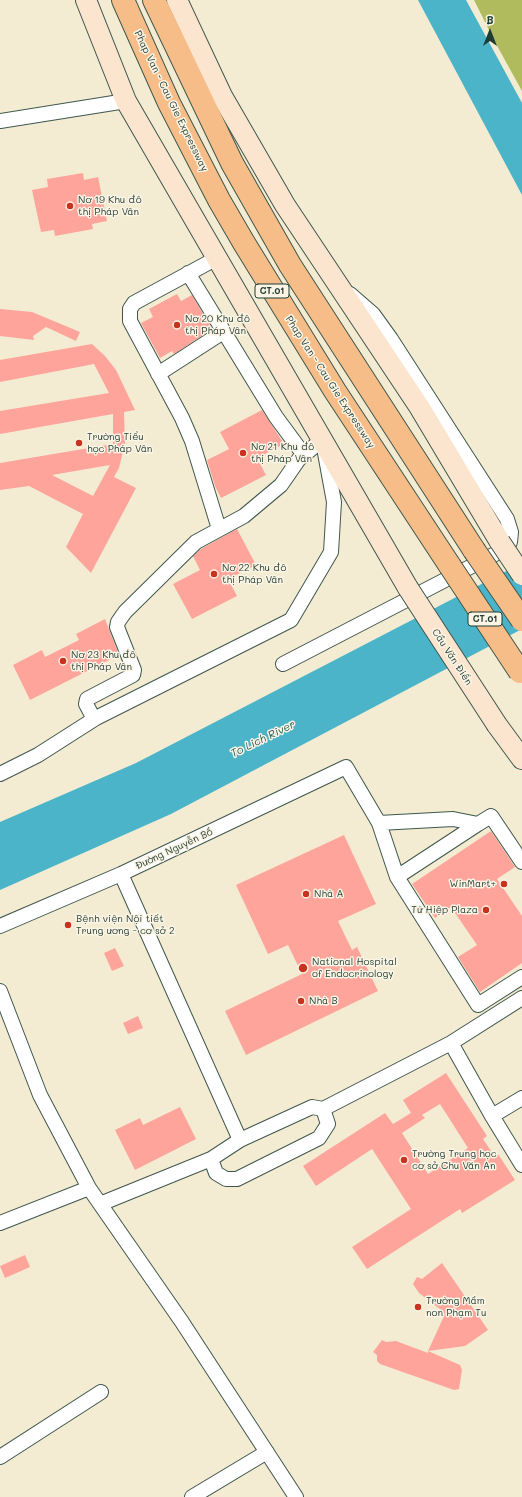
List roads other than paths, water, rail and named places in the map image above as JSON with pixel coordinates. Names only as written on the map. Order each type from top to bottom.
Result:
[{"type":"highway","name":"Phap Van - Cau Gie Expressway","points":[[123,0],[170,103],[219,200],[244,243],[335,391],[521,673]]},
{"type":"highway","name":"CT.01","points":[[154,0],[232,164],[290,265],[474,550],[522,620]]},
{"type":"street","name":"Cầu Văn Điển","points":[[86,0],[126,101],[408,588],[497,725],[522,759]]},
{"type":"street","points":[[177,0],[222,96],[285,205],[342,288],[420,408],[500,542],[522,575]]},
{"type":"street","points":[[0,121],[126,101]]},
{"type":"street","points":[[217,258],[134,303],[130,308],[130,321],[192,441],[219,529]]},
{"type":"street","points":[[188,273],[276,417],[304,455]]},
{"type":"street","points":[[283,664],[499,552],[510,542],[511,532],[507,520],[391,339],[373,314],[342,288]]},
{"type":"street","points":[[158,374],[223,332]]},
{"type":"street","points":[[94,719],[86,704],[87,699],[133,675],[134,670],[120,635],[118,622],[125,612],[196,542],[244,516],[281,485],[304,455],[322,439]]},
{"type":"street","points":[[0,774],[38,754],[94,719],[292,620],[331,552],[334,502],[322,439]]},
{"type":"street","name":"Đường Nguyễn Bồ","points":[[0,926],[121,874],[346,767],[379,823]]},
{"type":"street","points":[[396,876],[491,816],[522,862]]},
{"type":"street","points":[[478,824],[453,819],[379,823],[396,876],[478,1005],[522,977]]},
{"type":"street","points":[[121,874],[240,1140]]},
{"type":"street","points":[[0,991],[40,1095],[89,1188],[182,1322],[296,1497]]},
{"type":"street","points":[[100,1204],[211,1159],[240,1140],[312,1107],[324,1109],[451,1043],[522,998]]},
{"type":"street","points":[[451,1043],[492,1116],[522,1165]]},
{"type":"street","points":[[492,1116],[522,1098]]},
{"type":"street","points":[[211,1159],[216,1173],[226,1179],[237,1179],[319,1138],[328,1124],[324,1109]]},
{"type":"street","points":[[0,1223],[89,1188]]},
{"type":"street","points":[[0,1457],[101,1392]]},
{"type":"street","points":[[192,1497],[267,1452]]},
{"type":"water","points":[[418,0],[466,0],[522,103],[522,195]]},
{"type":"water","name":"To Lich River","points":[[522,563],[522,629],[171,814],[0,890],[0,822],[136,763]]},
{"type":"place","name":"Nơ 19 Khu đô thị Pháp Vân","points":[[70,206]]},
{"type":"place","name":"Nơ 20 Khu đô thị Pháp Vân","points":[[177,325]]},
{"type":"place","name":"Trường Tiểu học Pháp Vân","points":[[79,443]]},
{"type":"place","name":"Nơ 21 Khu đô thị Pháp Vân","points":[[243,453]]},
{"type":"place","name":"Nơ 22 Khu đô thị Pháp Vân","points":[[214,574]]},
{"type":"place","name":"Nơ 23 Khu đô thị Pháp Vân","points":[[63,661]]},
{"type":"place","name":"WinMart+","points":[[504,884]]},
{"type":"place","name":"Nhà A","points":[[306,894]]},
{"type":"place","name":"Tứ Hiệp Plaza","points":[[486,910]]},
{"type":"place","name":"Bệnh viện Nội tiết Trung ương - cơ sở 2","points":[[68,925]]},
{"type":"place","name":"National Hospital of Endocrinology","points":[[303,968]]},
{"type":"place","name":"Nhà B","points":[[301,1001]]},
{"type":"place","name":"Trường Trung học cơ sở Chu Văn An","points":[[404,1160]]},
{"type":"place","name":"Trường Mầm non Phạm Tu","points":[[418,1307]]}]
